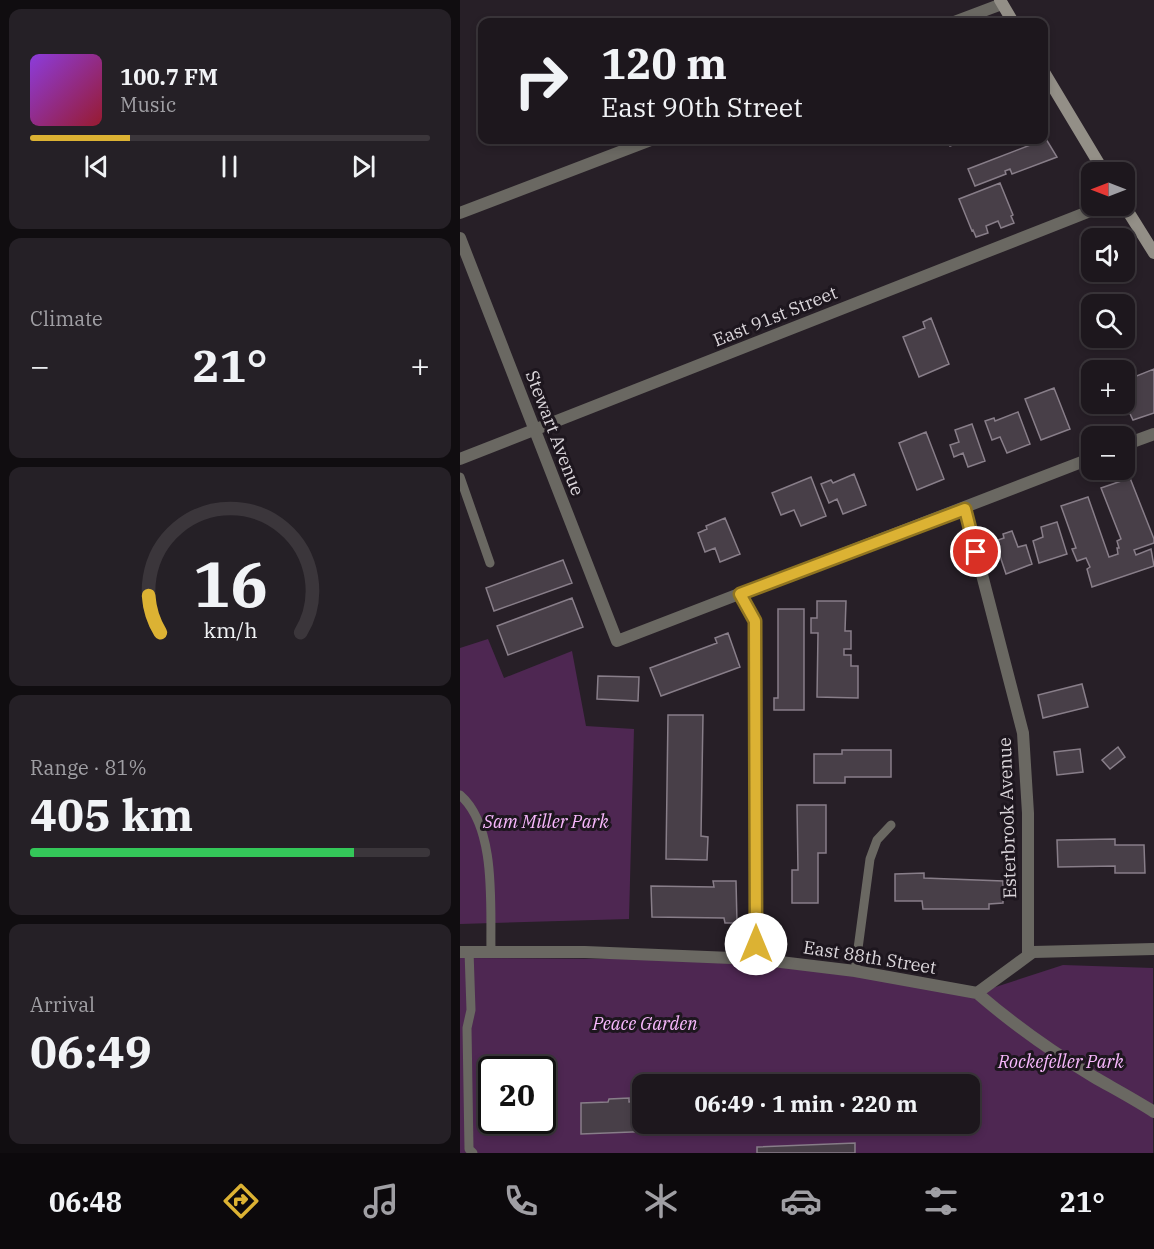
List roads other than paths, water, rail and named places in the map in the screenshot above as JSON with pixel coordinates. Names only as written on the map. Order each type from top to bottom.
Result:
[{"type":"main road","points":[[1001,2],[1011,18]]},
{"type":"main road","points":[[1048,79],[1099,162]]},
{"type":"main road","points":[[1130,216],[1153,253]]},
{"type":"street","points":[[963,18],[1001,2]]},
{"type":"street","points":[[460,213],[641,144]]},
{"type":"street","name":"East 91st Street","points":[[460,459],[1081,215]]},
{"type":"street","name":"Stewart Avenue","points":[[460,238],[617,641],[740,594]]},
{"type":"street","points":[[1135,441],[1153,434]]},
{"type":"street","points":[[740,594],[1081,462]]},
{"type":"street","name":"Esterbrook Avenue","points":[[965,509],[1023,733],[1028,813],[1028,954]]},
{"type":"street","points":[[1153,949],[1039,951],[1028,954],[977,993],[1035,1038],[1153,1112]]},
{"type":"street","name":"East 88th Street","points":[[464,951],[585,952],[756,959],[855,971],[977,993]]},
{"type":"lane","points":[[460,477],[490,563]]},
{"type":"lane","points":[[740,594],[755,621],[756,959]]},
{"type":"lane","points":[[460,795],[475,815],[487,848],[491,951]]},
{"type":"lane","points":[[855,971],[870,859],[877,840],[891,825]]},
{"type":"lane","points":[[464,951],[471,1010],[467,1028],[469,1149],[473,1153]]},
{"type":"park label","name":"Sam Miller Park","points":[[546,821]]},
{"type":"park label","name":"Peace Garden","points":[[645,1023]]},
{"type":"park label","name":"Rockefeller Park","points":[[1061,1061]]}]
